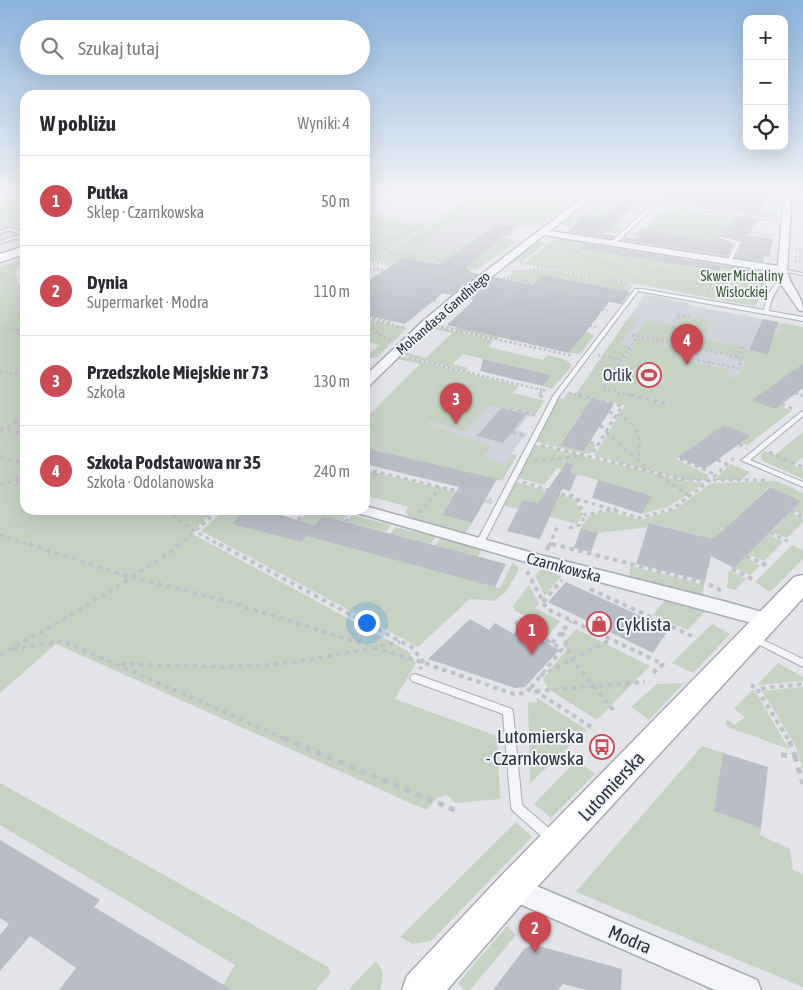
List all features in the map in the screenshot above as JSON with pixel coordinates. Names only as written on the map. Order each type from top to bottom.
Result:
[{"type":"main road","points":[[0,258],[20,252]]},
{"type":"main road","name":"Lutomierska","points":[[421,990],[512,888],[803,583]]},
{"type":"street","name":"Mohandasa Gandhiego","points":[[370,378],[426,324],[534,238]]},
{"type":"street","points":[[578,238],[729,261],[782,275]]},
{"type":"street","points":[[784,238],[782,275],[803,308]]},
{"type":"street","name":"Czarnkowska","points":[[370,512],[542,561],[568,573],[723,607],[759,628]]},
{"type":"street","name":"Modra","points":[[512,888],[713,983],[747,990]]},
{"type":"lane","points":[[612,243],[617,238]]},
{"type":"lane","points":[[725,238],[739,242],[729,261]]},
{"type":"lane","points":[[1,241],[11,239]]},
{"type":"lane","points":[[766,312],[767,302],[782,275],[803,274]]},
{"type":"lane","points":[[480,543],[522,462],[531,440],[560,390],[639,289],[803,319]]},
{"type":"lane","points":[[803,413],[745,460],[803,485]]},
{"type":"lane","points":[[759,628],[803,663]]},
{"type":"lane","points":[[415,678],[508,712],[517,807],[557,842]]},
{"type":"path","points":[[396,238],[402,239]]},
{"type":"path","points":[[370,260],[406,238]]},
{"type":"path","points":[[577,238],[567,248],[614,265],[767,285]]},
{"type":"path","points":[[739,242],[741,238]]},
{"type":"path","points":[[370,260],[402,239]]},
{"type":"path","points":[[795,249],[803,250]]},
{"type":"path","points":[[386,251],[490,272],[504,278],[616,300],[624,299]]},
{"type":"path","points":[[794,257],[802,258]]},
{"type":"path","points":[[506,260],[635,284]]},
{"type":"path","points":[[370,262],[405,266],[468,279]]},
{"type":"path","points":[[370,269],[386,270],[408,264]]},
{"type":"path","points":[[504,278],[514,271],[614,265],[641,286]]},
{"type":"path","points":[[458,331],[481,322],[538,269]]},
{"type":"path","points":[[450,276],[453,273]]},
{"type":"path","points":[[690,298],[735,280]]},
{"type":"path","points":[[370,287],[439,302]]},
{"type":"path","points":[[541,296],[546,289],[570,293],[563,301]]},
{"type":"path","points":[[397,293],[401,291]]},
{"type":"path","points":[[482,303],[521,296],[541,296],[543,299],[581,303],[619,313]]},
{"type":"path","points":[[422,297],[425,304]]},
{"type":"path","points":[[457,298],[575,321],[596,327]]},
{"type":"path","points":[[672,328],[678,315],[693,317]]},
{"type":"path","points":[[370,318],[390,321],[388,323],[370,319]]},
{"type":"path","points":[[370,318],[409,328]]},
{"type":"path","points":[[389,324],[392,321]]},
{"type":"path","points":[[370,322],[379,334],[393,343]]},
{"type":"path","points":[[426,324],[499,338],[573,356]]},
{"type":"path","points":[[6,328],[20,330]]},
{"type":"path","points":[[632,335],[738,358],[741,361],[739,368],[691,359]]},
{"type":"path","points":[[638,336],[603,389],[668,404]]},
{"type":"path","points":[[738,358],[743,346]]},
{"type":"path","points":[[395,354],[542,390]]},
{"type":"path","points":[[602,356],[622,360]]},
{"type":"path","points":[[466,372],[470,369]]},
{"type":"path","points":[[0,371],[20,375]]},
{"type":"path","points":[[493,378],[496,375]]},
{"type":"path","points":[[521,385],[524,382]]},
{"type":"path","points":[[522,462],[589,456],[622,406],[560,390]]},
{"type":"path","points":[[796,393],[803,396]]},
{"type":"path","points":[[781,404],[795,409],[788,415]]},
{"type":"path","points":[[510,408],[540,416]]},
{"type":"path","points":[[609,412],[629,420],[639,432],[641,439],[640,462]]},
{"type":"path","points":[[1,430],[20,420]]},
{"type":"path","points":[[600,426],[607,430],[650,471],[660,475],[689,496]]},
{"type":"path","points":[[1,430],[20,433]]},
{"type":"path","points":[[512,432],[531,440],[589,456],[687,480],[708,482],[791,480]]},
{"type":"path","points":[[590,442],[598,445]]},
{"type":"path","points":[[739,444],[747,448]]},
{"type":"path","points":[[513,479],[639,518],[672,509],[708,482],[714,474],[751,445],[803,468]]},
{"type":"path","points":[[0,457],[20,462]]},
{"type":"path","points":[[680,459],[714,474]]},
{"type":"path","points":[[717,460],[726,464]]},
{"type":"path","points":[[370,470],[501,502]]},
{"type":"path","points":[[370,475],[382,473]]},
{"type":"path","points":[[0,485],[20,479]]},
{"type":"path","points":[[398,520],[422,511],[440,487]]},
{"type":"path","points":[[570,497],[574,492]]},
{"type":"path","points":[[576,498],[585,515]]},
{"type":"path","points":[[585,515],[613,510],[617,506]]},
{"type":"path","points":[[791,511],[803,517]]},
{"type":"path","points":[[173,515],[196,532],[413,648],[424,662]]},
{"type":"path","points":[[0,655],[13,649],[168,554],[214,515]]},
{"type":"path","points":[[298,520],[302,515]]},
{"type":"path","points":[[569,528],[580,525],[585,515]]},
{"type":"path","points":[[542,561],[558,526]]},
{"type":"path","points":[[770,532],[790,542]]},
{"type":"path","points":[[0,535],[132,577],[219,599],[424,662],[514,694],[525,693],[531,688],[562,649],[514,622]]},
{"type":"path","points":[[550,544],[675,575],[710,585],[726,593]]},
{"type":"path","points":[[746,556],[766,565]]},
{"type":"path","points":[[732,569],[752,579]]},
{"type":"path","points":[[543,602],[568,573],[692,636]]},
{"type":"path","points":[[529,574],[547,609],[663,664],[653,673]]},
{"type":"path","points":[[552,643],[571,621]]},
{"type":"path","points":[[562,632],[572,660],[615,712]]},
{"type":"path","points":[[538,678],[611,640]]},
{"type":"path","points":[[13,649],[63,641],[310,750],[457,811]]},
{"type":"path","points":[[118,664],[265,665],[325,658],[401,642]]},
{"type":"path","points":[[415,678],[424,662]]},
{"type":"path","points":[[536,691],[644,682]]},
{"type":"path","points":[[757,689],[803,684]]},
{"type":"path","points":[[751,685],[757,689],[792,745],[803,784]]},
{"type":"path","points":[[531,688],[591,727]]},
{"type":"path","points":[[780,755],[796,756]]},
{"type":"shaded area","points":[[0,238],[20,238],[20,240],[0,246]]},
{"type":"shaded area","points":[[409,238],[498,238],[483,250],[487,251],[464,263],[393,248]]},
{"type":"shaded area","points":[[645,294],[689,303],[688,305],[803,327],[683,424],[630,407],[576,394]]},
{"type":"shaded area","points":[[441,374],[544,401],[534,417],[528,416],[517,430],[527,434],[516,447],[501,472],[382,432]]},
{"type":"green space","points":[[370,238],[404,238],[370,261]]},
{"type":"green space","points":[[410,238],[428,238],[427,239],[431,240],[424,245],[450,250],[477,238],[456,253],[485,252],[499,254],[476,270],[404,257],[397,262],[404,266],[374,260]]},
{"type":"green space","points":[[498,238],[506,238],[515,242],[500,253],[483,249]]},
{"type":"green space","name":"Skwer Michaliny Wisłockiej","points":[[556,238],[571,238],[586,241],[579,249],[719,271],[723,262],[770,271],[756,305],[753,306],[525,263]]},
{"type":"green space","points":[[692,238],[720,238],[731,246],[729,254],[723,251],[725,244]]},
{"type":"green space","points":[[537,241],[546,243],[522,262],[512,261]]},
{"type":"green space","points":[[20,260],[20,266],[15,272],[20,284],[20,515],[211,515],[191,533],[408,651],[416,663],[395,699],[497,736],[500,799],[456,803],[446,795],[437,798],[426,810],[56,644],[0,693],[0,266]]},
{"type":"green space","points":[[548,269],[633,285],[622,299],[619,290],[543,275],[548,287],[507,278],[516,271]]},
{"type":"green space","points":[[482,304],[538,322],[590,333],[594,336],[580,354],[569,353],[577,343],[499,337],[497,339],[433,324],[456,328]]},
{"type":"green space","points":[[680,316],[711,321],[702,339],[741,347],[737,356],[636,334],[646,320],[671,325],[670,327],[673,328]]},
{"type":"green space","points":[[629,317],[638,318],[620,344],[630,346],[602,389],[667,405],[668,403],[606,388],[639,338],[695,350],[690,361],[729,370],[727,376],[738,379],[744,365],[744,361],[740,357],[744,349],[768,354],[774,333],[778,334],[782,323],[803,327],[803,364],[780,405],[791,411],[748,445],[740,443],[749,436],[724,425],[676,459],[708,475],[707,480],[687,480],[594,456],[625,405],[576,394]]},
{"type":"green space","points":[[370,320],[407,328],[376,358],[370,356],[370,353],[380,345],[370,342]]},
{"type":"green space","points":[[433,326],[494,340],[488,347],[543,360],[548,355],[564,359],[571,364],[570,369],[552,389],[543,386],[551,375],[463,354],[453,364],[468,368],[466,371],[401,355],[404,352],[426,358],[452,333],[431,328]]},
{"type":"green space","points":[[400,356],[519,386],[513,393],[544,401],[537,413],[510,406],[507,409],[489,405],[466,432],[430,421],[426,423],[491,446],[484,456],[505,465],[512,454],[517,455],[502,481],[370,449],[370,414],[420,364],[397,359]]},
{"type":"green space","points":[[568,393],[592,398],[560,444],[584,451],[589,443],[596,445],[591,453],[586,454],[537,442],[558,398],[564,399]]},
{"type":"green space","points":[[803,432],[803,457],[794,465],[803,469],[803,479],[761,460],[761,455],[764,451],[775,455]]},
{"type":"green space","points":[[537,445],[686,481],[705,483],[668,507],[642,514],[651,496],[557,468],[544,485],[518,478]]},
{"type":"green space","points":[[731,464],[750,472],[741,480],[713,480]]},
{"type":"green space","points":[[370,471],[493,501],[491,504],[484,502],[481,507],[451,499],[442,515],[472,523],[465,533],[417,522],[405,512],[408,507],[370,496]]},
{"type":"green space","points":[[777,481],[803,493],[803,515],[792,510],[801,501],[769,487],[701,551],[698,535],[650,523],[649,527],[598,533],[581,528],[588,516],[610,511],[639,520],[674,510],[711,483]]},
{"type":"green space","points":[[516,482],[574,499],[583,514],[577,524],[550,517],[554,507],[523,500],[518,509],[504,506]]},
{"type":"green space","points":[[790,512],[803,518],[803,522],[787,538],[771,532]]},
{"type":"green space","points":[[219,515],[254,515],[302,542],[306,536],[500,588],[513,562],[519,569],[506,592],[494,601],[470,599],[418,647],[201,531]]},
{"type":"green space","points":[[304,515],[346,515],[342,521],[323,516],[315,525],[300,520]]},
{"type":"green space","points":[[352,515],[391,525],[386,532],[347,522]]},
{"type":"green space","points":[[395,527],[436,537],[431,544],[390,534]]},
{"type":"green space","points":[[768,534],[783,542],[764,561],[748,554]]},
{"type":"green space","points":[[440,538],[482,549],[478,557],[435,546]]},
{"type":"green space","points":[[792,545],[803,550],[803,559],[770,592],[755,582]]},
{"type":"green space","points":[[745,557],[760,566],[750,575],[734,568]]},
{"type":"green space","points":[[631,566],[704,585],[702,598],[632,578],[629,575]]},
{"type":"green space","points":[[540,570],[546,570],[561,576],[545,596],[535,576]]},
{"type":"green space","points":[[729,570],[746,579],[735,590],[727,588]]},
{"type":"green space","points":[[529,585],[539,603],[535,608],[560,621],[547,637],[522,624],[527,617],[515,611],[513,606]]},
{"type":"green space","points":[[675,599],[709,607],[688,630],[653,615],[665,600]]},
{"type":"green space","points":[[712,624],[730,634],[693,673],[672,663]]},
{"type":"green space","points":[[576,629],[650,666],[597,720],[548,689],[543,679],[567,649],[562,645]]},
{"type":"green space","points":[[778,663],[803,677],[803,681],[759,685]]},
{"type":"green space","points":[[684,683],[649,720],[631,707],[657,684]]},
{"type":"green space","points":[[803,687],[803,770],[795,745],[762,691]]},
{"type":"green space","points":[[752,690],[755,691],[789,749],[726,725],[726,719],[735,725],[745,717],[734,709]]},
{"type":"green space","points":[[537,698],[587,730],[530,783],[528,702],[537,703]]},
{"type":"green space","points":[[702,746],[723,753],[715,811],[761,828],[760,835],[790,849],[793,870],[803,874],[803,987],[576,892]]},
{"type":"green space","points":[[577,760],[595,774],[551,818],[534,804]]},
{"type":"green space","points":[[0,783],[328,967],[329,975],[315,990],[220,990],[235,965],[0,825]]},
{"type":"green space","points":[[516,822],[532,837],[431,941],[413,944],[400,937]]},
{"type":"green space","points":[[507,926],[516,935],[470,990],[465,990],[458,983]]},
{"type":"green space","points":[[376,961],[381,968],[382,975],[380,990],[348,990]]},
{"type":"building","points":[[478,238],[502,238],[465,268],[471,270],[469,272],[479,274],[452,295],[443,293],[405,324],[370,316],[370,280],[404,257],[440,264]]},
{"type":"building","points":[[624,238],[694,238],[716,242],[718,240],[733,244],[727,256],[622,240]]},
{"type":"building","points":[[733,238],[773,239],[769,257],[764,256],[763,262],[735,258],[743,241]]},
{"type":"building","points":[[584,243],[750,270],[721,267],[719,271],[579,249]]},
{"type":"building","points":[[543,275],[630,292],[621,304],[609,302],[569,353],[447,325],[474,300],[468,298],[494,277],[533,285]]},
{"type":"building","points":[[763,319],[778,322],[768,354],[749,350]]},
{"type":"building","points":[[483,359],[551,375],[543,386],[480,371]]},
{"type":"building","points":[[803,364],[803,388],[775,409],[752,400]]},
{"type":"building","points":[[592,398],[614,404],[584,451],[560,445]]},
{"type":"building","points":[[501,408],[526,414],[503,443],[477,436]]},
{"type":"building","points":[[724,425],[750,436],[705,469],[678,457]]},
{"type":"building","points":[[370,449],[497,479],[472,523],[442,515],[459,487],[370,465]]},
{"type":"building","points":[[567,462],[573,465],[570,472],[577,474],[570,491],[562,489],[540,539],[507,531],[523,500],[538,503]]},
{"type":"building","points":[[598,480],[652,496],[642,514],[592,498]]},
{"type":"building","points":[[770,487],[801,501],[734,568],[711,556],[705,581],[636,564],[649,523],[713,539]]},
{"type":"building","points":[[240,515],[280,515],[315,525],[323,516],[506,564],[495,587],[306,536],[302,542],[232,524]]},
{"type":"building","points":[[581,528],[598,533],[591,552],[574,548]]},
{"type":"building","points":[[566,582],[669,629],[653,653],[548,602]]},
{"type":"building","points":[[470,619],[489,630],[495,623],[514,634],[520,628],[559,650],[525,687],[515,688],[428,659]]},
{"type":"building","points":[[723,753],[768,767],[761,828],[714,811]]},
{"type":"building","points":[[0,840],[100,900],[94,907],[232,990],[59,990],[76,968],[30,936],[0,971],[0,935],[9,924],[0,918]]},
{"type":"building","points":[[535,945],[622,969],[621,990],[586,990],[563,984],[558,990],[493,990],[525,948]]},
{"type":"place","name":"Szkoła Podstawowa nr 35","points":[[687,365]]},
{"type":"place","name":"Orlik","points":[[649,375]]},
{"type":"place","name":"Przedszkole Miejskie nr 73","points":[[456,424]]},
{"type":"place","name":"Cyklista","points":[[599,624]]},
{"type":"place","name":"Putka","points":[[532,655]]},
{"type":"place","name":"Lutomierska - Czarnkowska","points":[[602,747]]},
{"type":"place","name":"Dynia","points":[[535,953]]}]
